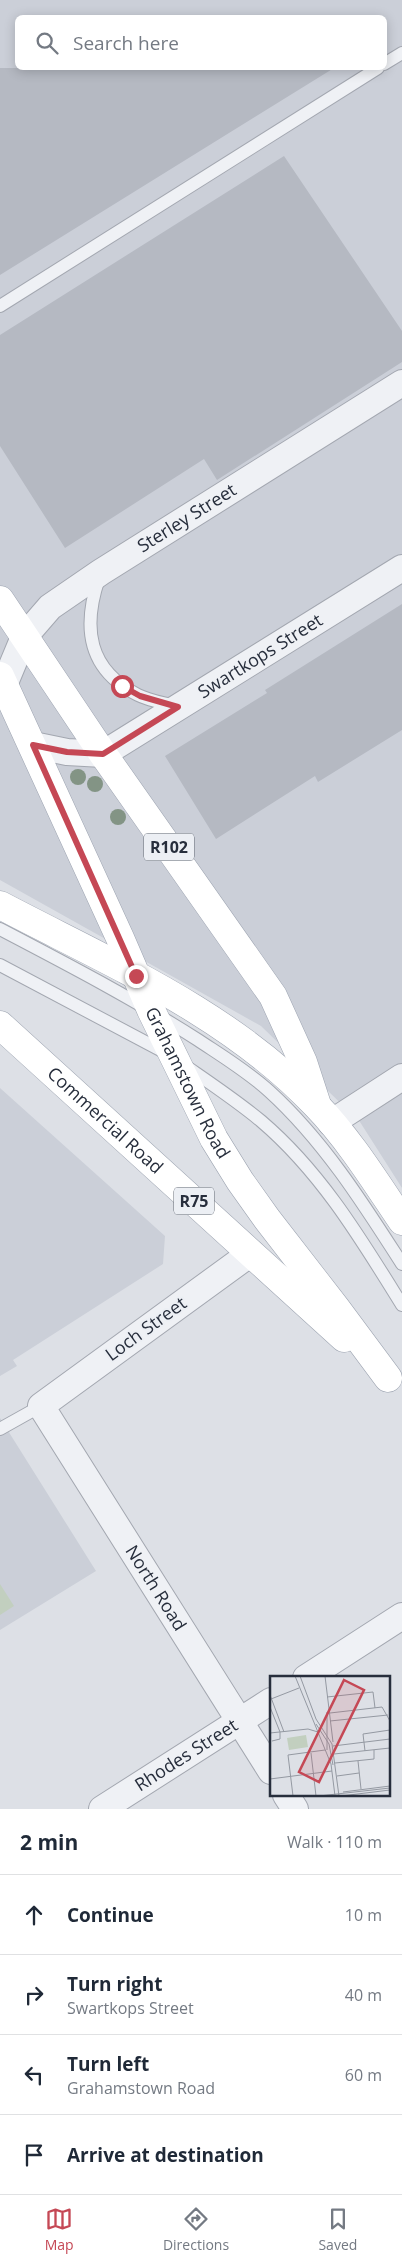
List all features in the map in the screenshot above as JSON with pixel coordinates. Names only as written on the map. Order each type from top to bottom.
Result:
[{"type":"main road","name":"R102","points":[[0,600],[103,754],[273,996],[324,1114],[367,1169],[402,1221]]},
{"type":"main road","name":"Grahamstown Road","points":[[2,680],[33,745],[151,1010],[214,1139],[240,1181],[395,1385]]},
{"type":"main road","points":[[0,905],[136,976],[192,1007],[246,1041],[324,1114]]},
{"type":"main road","name":"Commercial Road","points":[[0,1025],[395,1385]]},
{"type":"street","name":"Sterley Street","points":[[2,680],[24,637],[50,607],[101,572],[402,384]]},
{"type":"street","name":"Swartkops Street","points":[[103,754],[402,568]]},
{"type":"street","points":[[33,745],[67,752],[103,754]]},
{"type":"street","points":[[324,1114],[402,1077]]},
{"type":"street","name":"Loch Street","points":[[41,1406],[251,1253]]},
{"type":"street","name":"North Road","points":[[41,1406],[270,1769]]},
{"type":"street","points":[[309,1676],[402,1616]]},
{"type":"street","name":"Rhodes Street","points":[[102,1809],[270,1702]]},
{"type":"street","points":[[287,1796],[295,1809]]},
{"type":"lane","points":[[387,62],[402,52]]},
{"type":"lane","points":[[0,306],[375,70]]},
{"type":"lane","points":[[101,572],[93,595],[90,620],[91,641],[98,660],[107,673],[122,686],[140,696],[178,707]]},
{"type":"lane","points":[[0,929],[151,1010],[242,1069],[276,1098],[308,1131],[336,1166],[402,1264]]},
{"type":"lane","points":[[0,965],[176,1059],[262,1122],[291,1150],[328,1191],[402,1305]]},
{"type":"lane","points":[[0,1429],[41,1406]]},
{"type":"shaded area","points":[[0,0],[402,0],[402,1188],[360,1122],[261,1026],[0,880]]},
{"type":"shaded area","points":[[0,1088],[165,1236],[163,1264],[13,1360],[17,1366],[0,1376]]},
{"type":"shaded area","points":[[0,1418],[96,1571],[0,1630]]},
{"type":"green space","points":[[0,1584],[14,1606],[0,1615]]},
{"type":"building","points":[[0,68],[15,68],[15,70],[331,70],[0,275]]},
{"type":"building","points":[[284,156],[402,331],[402,362],[217,480],[204,459],[65,548],[0,446],[0,335]]},
{"type":"building","points":[[402,604],[402,730],[318,782],[315,776],[216,839],[165,756],[267,693],[265,690]]},
{"type":"route","points":[[122,686],[140,696],[178,707],[103,754],[67,752],[33,745],[136,976]]}]
